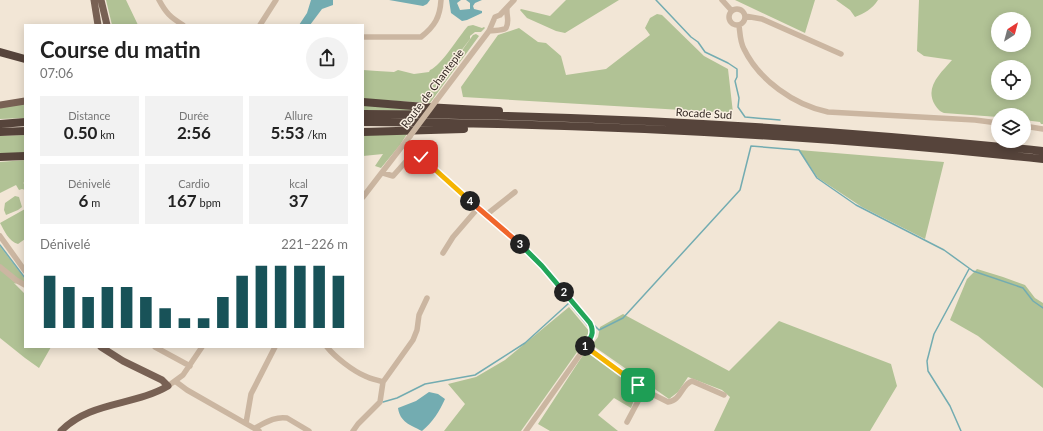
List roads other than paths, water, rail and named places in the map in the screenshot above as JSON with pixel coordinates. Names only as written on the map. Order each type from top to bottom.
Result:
[{"type":"highway","points":[[0,52],[24,58]]},
{"type":"highway","points":[[364,102],[437,108],[514,111],[541,117]]},
{"type":"highway","name":"Rocade Sud","points":[[364,114],[541,117],[669,122],[797,129],[1043,151]]},
{"type":"highway","points":[[0,124],[24,122]]},
{"type":"highway","name":"Rocade Sud","points":[[364,122],[670,130],[885,144],[1043,159]]},
{"type":"highway","points":[[364,132],[421,129],[506,128],[517,125]]},
{"type":"highway","points":[[0,132],[24,131]]},
{"type":"highway","points":[[0,157],[24,156]]},
{"type":"main road","points":[[94,0],[98,24]]},
{"type":"main road","points":[[101,0],[107,24]]},
{"type":"main road","points":[[0,105],[24,101]]},
{"type":"main road","points":[[61,431],[74,420],[86,413],[153,393],[168,386],[162,380],[123,362],[102,348]]},
{"type":"street","points":[[159,0],[166,13],[181,24]]},
{"type":"street","points":[[261,24],[276,0]]},
{"type":"street","points":[[364,37],[421,37],[439,17],[441,0]]},
{"type":"street","points":[[498,29],[493,23],[494,19],[500,15],[514,0]]},
{"type":"street","points":[[722,0],[732,11]]},
{"type":"street","points":[[489,31],[498,29],[502,30],[506,28],[508,22],[507,8]]},
{"type":"street","points":[[739,10],[744,12],[745,16],[743,23],[734,25],[731,22],[730,15],[732,11],[739,10]]},
{"type":"street","points":[[500,15],[504,15],[507,18]]},
{"type":"street","points":[[745,16],[762,19],[841,54]]},
{"type":"street","name":"Route de Chantepie","points":[[364,196],[383,173],[489,31],[493,23]]},
{"type":"street","points":[[739,25],[744,49],[761,73],[780,90],[811,107],[828,112],[991,122]]},
{"type":"street","points":[[1031,127],[1043,129]]},
{"type":"street","points":[[383,173],[393,176],[409,158],[416,155],[421,157],[529,252],[590,323],[593,333],[591,339],[526,431]]},
{"type":"street","points":[[486,215],[515,192]]},
{"type":"street","points":[[443,253],[453,237],[478,208]]},
{"type":"street","points":[[0,236],[24,270]]},
{"type":"street","points":[[0,267],[24,284]]},
{"type":"street","points":[[353,431],[380,402],[383,382],[413,340],[417,330],[419,315],[427,298]]},
{"type":"street","points":[[585,347],[644,390],[668,402],[672,402],[676,399],[689,382],[692,381],[724,396]]},
{"type":"street","points":[[157,348],[190,366]]},
{"type":"street","points":[[168,386],[175,382],[190,366],[201,348]]},
{"type":"street","points":[[246,424],[251,394],[275,348]]},
{"type":"street","points":[[328,348],[334,355],[358,373],[383,382]]},
{"type":"street","points":[[175,382],[256,430],[269,421],[287,418],[309,431]]},
{"type":"street","points":[[627,422],[644,390]]},
{"type":"water","points":[[311,0],[333,0],[333,5],[322,9],[311,24],[300,24],[307,13]]},
{"type":"water","points":[[389,0],[430,0],[423,6]]},
{"type":"water","points":[[449,0],[461,0],[457,3],[460,10],[470,9],[470,3],[466,0],[482,0],[475,3],[473,6],[474,9],[482,11],[482,13],[462,21],[451,13]]},
{"type":"water","points":[[429,392],[438,394],[445,399],[435,416],[422,431],[403,420],[398,408],[416,401]]},
{"type":"waterway","points":[[656,0],[691,37],[698,42],[705,52],[737,69],[737,77],[735,81],[739,98],[738,107],[745,117],[780,120]]},
{"type":"waterway","points":[[594,325],[599,330],[623,318],[740,190],[751,146],[799,150],[817,178],[856,205],[944,250],[973,271],[1023,288],[1033,301],[1043,308]]},
{"type":"waterway","points":[[0,245],[24,277]]},
{"type":"waterway","points":[[961,431],[950,406],[928,371],[927,361],[934,334],[969,269]]},
{"type":"waterway","points":[[383,402],[397,398],[425,384],[475,375],[525,343],[569,303],[588,326]]}]
